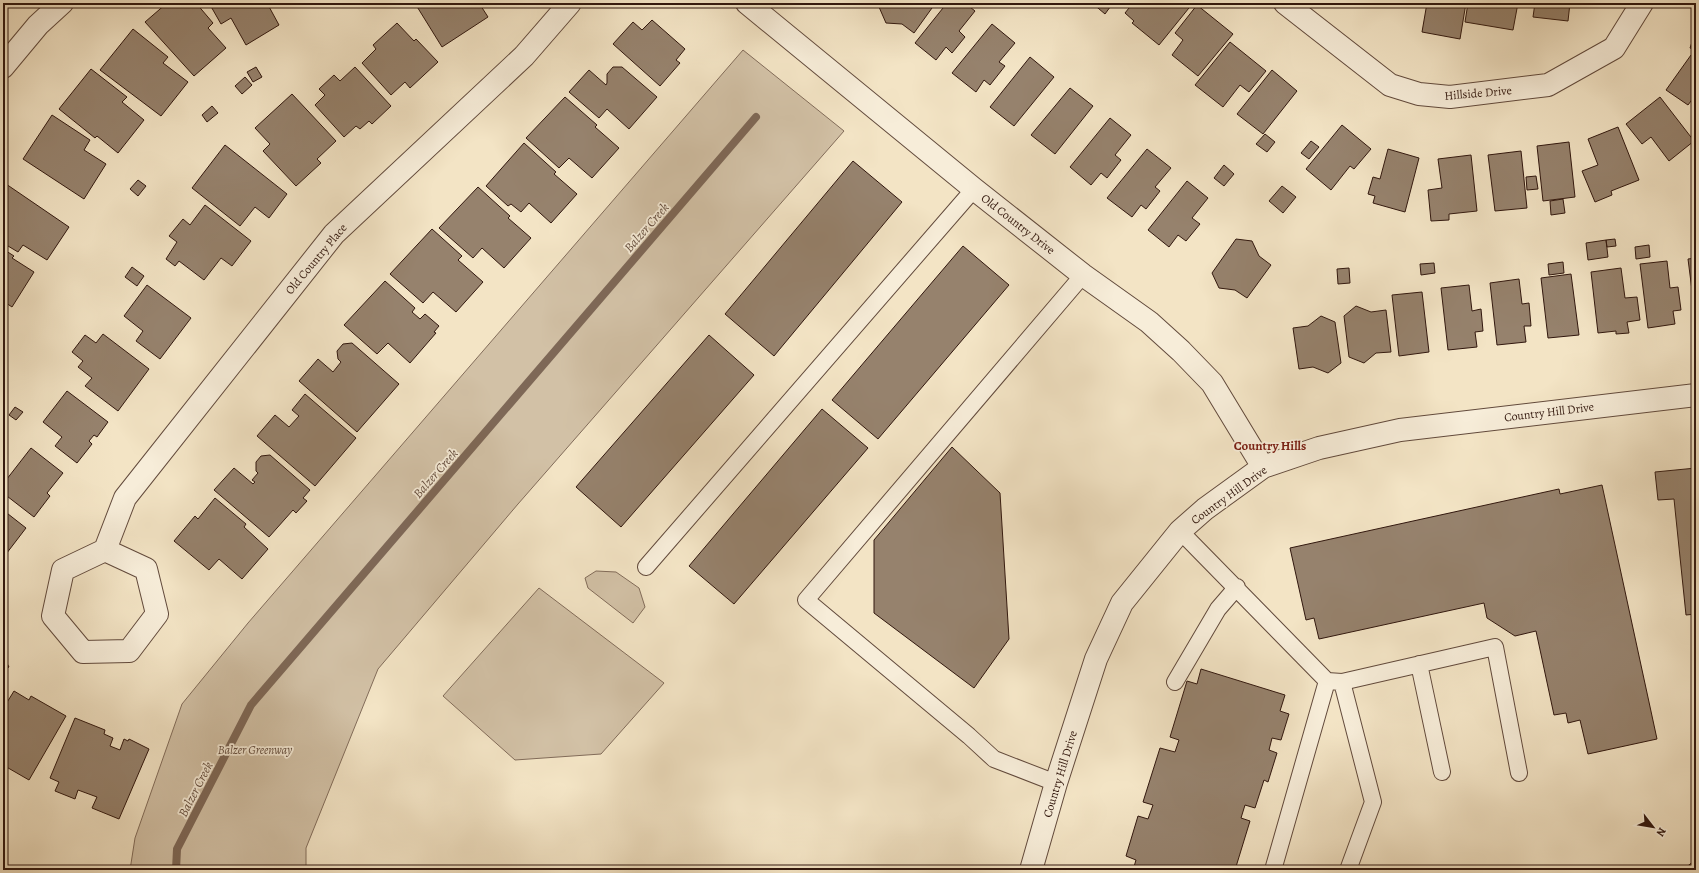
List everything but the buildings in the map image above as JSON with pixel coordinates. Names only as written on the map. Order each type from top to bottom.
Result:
[{"type":"street","points":[[3,67],[38,24],[62,3]]},
{"type":"street","name":"Old Country Place","points":[[105,550],[125,498],[334,234],[524,56],[570,3]]},
{"type":"street","name":"Old Country Drive","points":[[747,3],[974,189],[1083,275],[1149,322],[1182,351],[1212,383],[1263,468]]},
{"type":"street","name":"Hillside Drive","points":[[1285,3],[1390,85],[1419,94],[1450,97],[1548,85],[1614,48],[1642,3]]},
{"type":"street","name":"Country Hill Drive","points":[[1031,870],[1056,783],[1096,659],[1122,603],[1180,531],[1205,509],[1263,468],[1319,448],[1400,430],[1696,395]]},
{"type":"street","points":[[105,550],[146,569],[157,614],[129,651],[82,652],[53,616],[63,570],[105,550]]},
{"type":"lane","points":[[646,568],[974,189]]},
{"type":"lane","points":[[1056,783],[994,759],[969,736],[806,600],[1083,275]]},
{"type":"lane","points":[[1180,531],[1236,587],[1335,681],[1373,802],[1348,870]]},
{"type":"lane","points":[[1175,682],[1218,609],[1236,587]]},
{"type":"lane","points":[[1335,681],[1419,664],[1495,646],[1519,773]]},
{"type":"lane","points":[[1419,664],[1442,772]]},
{"type":"lane","points":[[1273,870],[1335,681]]},
{"type":"green space","name":"Balzer Greenway","points":[[743,50],[844,131],[518,504],[378,669],[306,848],[306,870],[130,870],[135,838],[182,704],[248,623]]},
{"type":"green space","points":[[596,571],[616,572],[639,588],[645,607],[633,623],[588,588],[585,578]]},
{"type":"green space","points":[[539,588],[664,683],[601,754],[515,760],[443,696]]},
{"type":"waterway","name":"Balzer Creek","points":[[176,870],[177,849],[251,705],[756,117]]},
{"type":"district","name":"Country Hills","points":[[1270,445]]}]
